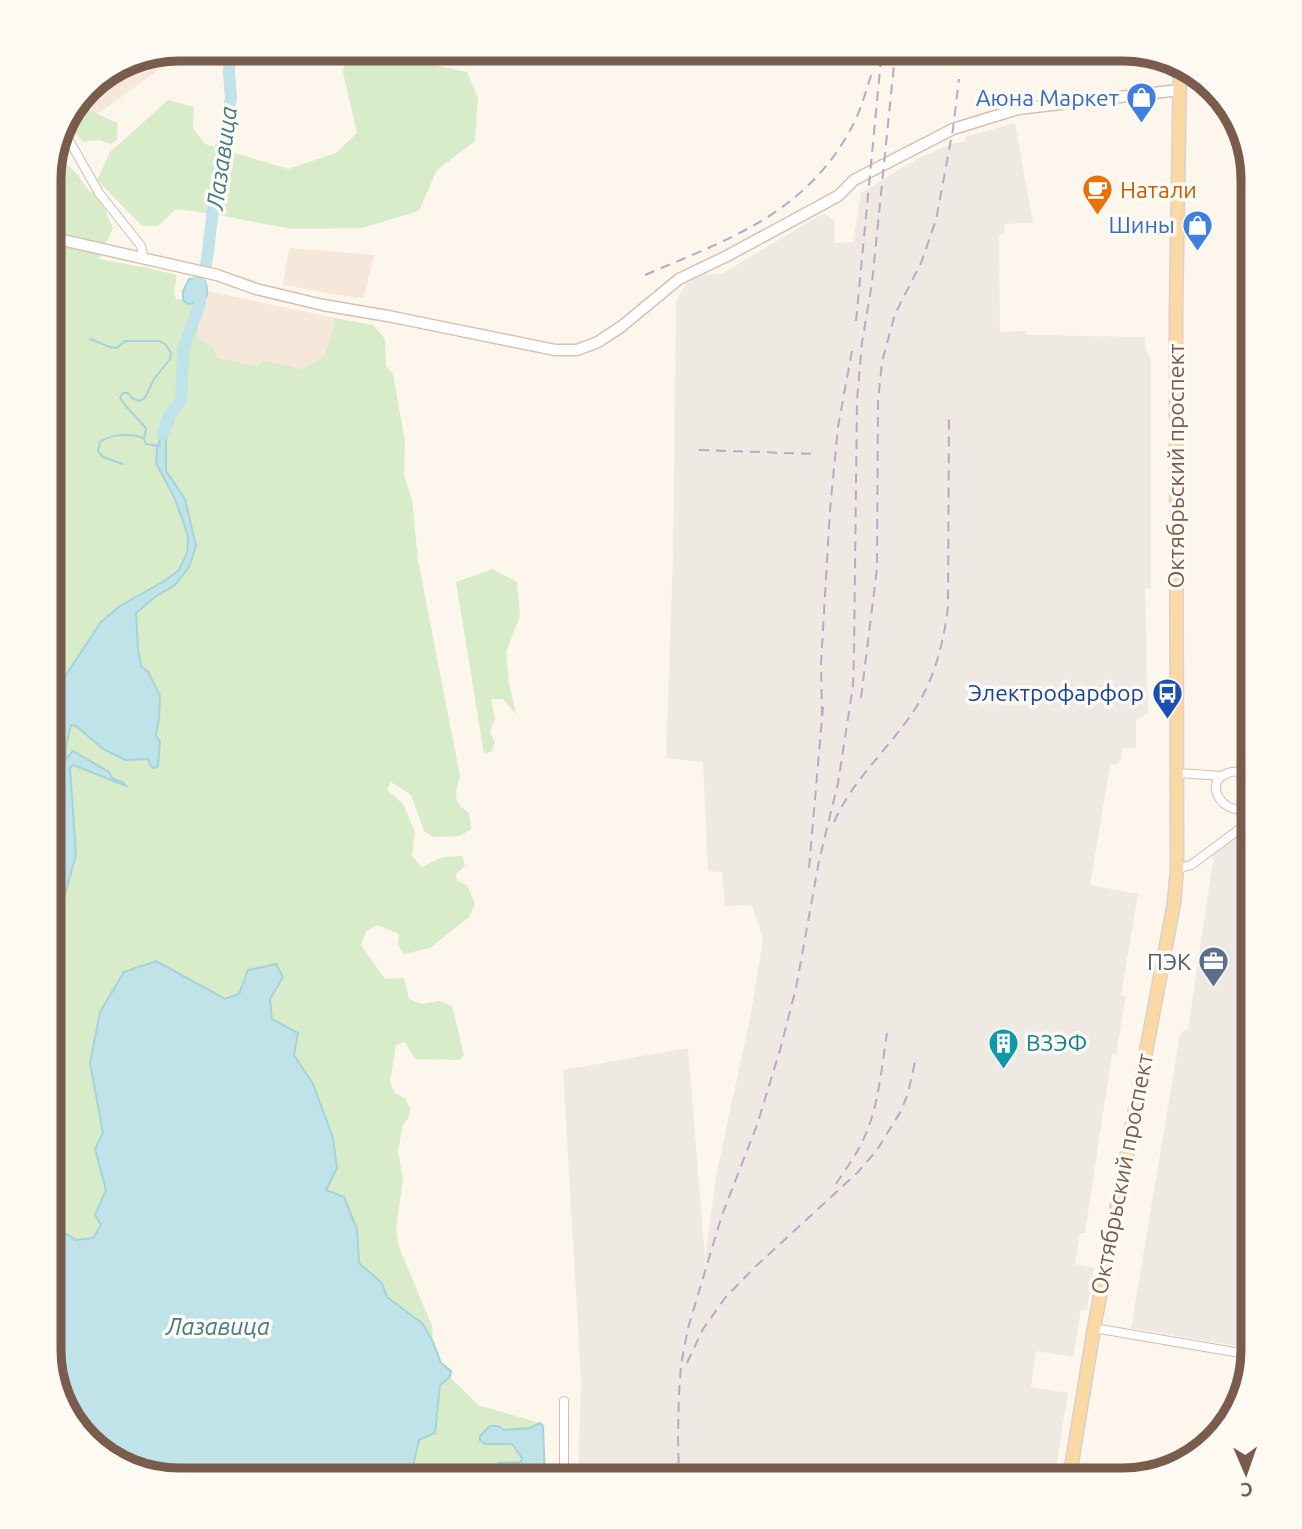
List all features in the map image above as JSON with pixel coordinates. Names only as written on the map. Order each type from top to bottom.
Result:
[{"type":"main road","name":"Октябрьский проспект","points":[[1071,1468],[1094,1328],[1174,903],[1177,869],[1176,335],[1180,76]]},
{"type":"street","points":[[62,240],[217,275],[256,289],[323,305],[555,350],[577,350],[598,342],[622,326],[679,279],[838,196],[854,180],[953,129],[1018,109],[1180,90]]},
{"type":"street","points":[[68,139],[99,193],[141,246],[144,259]]},
{"type":"street","points":[[1178,773],[1223,776],[1234,772],[1241,774]]},
{"type":"street","points":[[1223,776],[1219,780],[1218,798],[1227,807],[1241,807]]},
{"type":"street","points":[[1177,869],[1191,865],[1241,828]]},
{"type":"street","points":[[1094,1328],[1241,1352]]},
{"type":"street","points":[[564,1401],[564,1468]]},
{"type":"shaded area","points":[[169,62],[91,119],[66,146],[81,114],[96,96],[114,81],[134,70]]},
{"type":"shaded area","points":[[1015,123],[1033,223],[1005,224],[1004,232],[999,235],[1000,332],[1145,337],[1145,347],[1151,359],[1151,588],[1145,589],[1148,713],[1136,721],[1136,748],[1122,748],[1121,760],[1110,765],[1090,885],[1138,894],[1121,995],[1126,996],[1116,1054],[1112,1054],[1085,1233],[1080,1233],[1075,1264],[1094,1268],[1087,1310],[1081,1310],[1073,1357],[1036,1351],[1031,1387],[1068,1393],[1056,1468],[578,1468],[581,1380],[563,1070],[688,1048],[705,1258],[716,1176],[751,1013],[763,939],[752,905],[725,906],[722,872],[708,871],[703,762],[666,758],[673,556],[676,302],[686,283],[704,274],[721,274],[824,213],[835,221],[835,243],[853,242],[861,193],[915,160],[950,144],[964,142],[965,137]]},
{"type":"shaded area","points":[[289,248],[374,255],[364,297],[354,298],[283,285]]},
{"type":"shaded area","points":[[208,291],[335,318],[325,355],[301,369],[262,360],[258,366],[217,358],[198,339],[198,322]]},
{"type":"shaded area","points":[[1241,835],[1241,1347],[1131,1328],[1180,1035],[1184,1030],[1188,1030],[1214,853]]},
{"type":"green space","points":[[345,61],[437,61],[438,66],[467,72],[478,98],[475,141],[437,170],[419,211],[362,228],[292,229],[176,209],[158,226],[142,226],[97,180],[110,152],[168,100],[194,107],[193,128],[205,144],[288,169],[336,153],[357,133],[343,72]]},
{"type":"green space","points":[[88,110],[118,123],[117,140],[110,144],[99,140],[83,142],[73,129],[80,115]]},
{"type":"green space","points":[[63,161],[105,206],[113,228],[99,259],[177,275],[174,292],[176,299],[188,304],[205,300],[198,322],[198,338],[213,347],[217,358],[258,366],[262,360],[301,369],[325,355],[335,318],[373,325],[385,339],[386,366],[393,374],[405,441],[404,476],[412,499],[418,560],[460,776],[456,797],[469,813],[471,829],[460,836],[433,837],[424,831],[411,795],[391,782],[387,790],[403,804],[415,832],[412,856],[422,867],[443,857],[462,856],[465,866],[456,874],[457,881],[467,885],[475,904],[469,917],[430,948],[404,954],[398,944],[399,934],[377,925],[366,931],[361,945],[385,979],[404,978],[409,999],[422,1004],[439,1001],[452,1006],[464,1055],[460,1060],[415,1059],[405,1042],[396,1045],[390,1082],[395,1093],[405,1098],[410,1108],[409,1117],[403,1125],[398,1151],[403,1180],[396,1228],[399,1247],[432,1326],[433,1342],[423,1324],[387,1297],[382,1283],[359,1263],[356,1229],[325,1190],[313,1084],[272,1019],[270,999],[283,977],[225,999],[156,962],[90,1063],[103,1133],[95,1149],[106,1190],[95,1215],[101,1225],[93,1239],[76,1240],[61,1231],[61,907],[76,855],[70,768],[72,765],[125,786],[112,778],[109,772],[74,751],[66,760],[66,746],[71,725],[76,726],[103,749],[125,760],[149,759],[160,742],[156,735],[159,719],[148,672],[141,666],[136,613],[175,585],[196,546],[185,499],[166,471],[166,437],[173,422],[163,429],[156,463],[175,499],[188,536],[187,553],[179,570],[120,606],[101,622],[66,675],[62,694]]},
{"type":"green space","points":[[492,569],[517,582],[520,616],[506,652],[516,714],[503,699],[491,699],[495,719],[490,732],[495,742],[492,751],[484,754],[456,582]]},
{"type":"green space","points":[[450,1377],[478,1405],[540,1423],[530,1428],[503,1430],[498,1426],[485,1444],[512,1444],[522,1458],[521,1462],[511,1468],[414,1468],[419,1440],[435,1433],[440,1385]]},
{"type":"water","points":[[199,278],[205,281],[207,295],[202,301],[188,304],[183,300],[183,291],[189,279]]},
{"type":"water","points":[[168,418],[173,422],[166,437],[166,471],[185,499],[196,546],[189,567],[175,585],[136,613],[141,666],[148,672],[160,696],[156,735],[160,742],[158,766],[151,766],[148,759],[125,760],[103,749],[76,726],[71,725],[66,759],[73,751],[109,772],[112,778],[126,786],[73,765],[70,768],[76,855],[61,907],[62,687],[66,675],[101,622],[120,606],[179,570],[187,553],[188,536],[175,499],[156,463],[157,448]]},
{"type":"water","name":"Лазавица","points":[[156,961],[225,999],[239,994],[248,970],[276,964],[283,977],[270,999],[272,1019],[298,1033],[294,1055],[313,1084],[333,1138],[337,1168],[326,1190],[344,1197],[357,1229],[359,1263],[382,1283],[387,1297],[423,1324],[441,1363],[451,1371],[450,1377],[440,1385],[435,1433],[419,1440],[414,1468],[179,1468],[156,1465],[127,1456],[107,1443],[77,1409],[62,1365],[61,1231],[76,1240],[93,1238],[101,1225],[95,1215],[106,1190],[95,1149],[103,1133],[90,1063],[100,1012],[124,972]]},
{"type":"water","points":[[540,1423],[543,1426],[545,1468],[498,1468],[498,1463],[521,1462],[522,1458],[512,1444],[485,1444],[480,1440],[480,1436],[490,1426],[498,1426],[504,1430],[530,1428]]},
{"type":"waterway","name":"Лазавица","points":[[206,266],[221,148],[231,98],[230,61]]},
{"type":"waterway","name":"Лазавица","points":[[163,434],[168,418],[181,400],[183,350],[200,303],[199,278]]},
{"type":"waterway","points":[[90,339],[117,348],[125,341],[160,341],[166,345],[171,353],[170,359],[154,379],[145,398],[139,401],[128,393],[123,393],[120,397],[146,428],[146,444],[160,446]]},
{"type":"waterway","points":[[123,464],[103,457],[98,451],[100,442],[121,435],[143,438]]},
{"type":"railway","points":[[856,321],[881,62]]},
{"type":"railway","points":[[679,1468],[679,1394],[688,1328],[722,1215],[757,1125],[796,988],[819,861],[838,783],[853,686],[857,400],[894,65]]},
{"type":"railway","points":[[645,275],[732,237],[759,222],[808,186],[848,134],[873,69]]},
{"type":"railway","points":[[861,698],[877,568],[878,402],[882,362],[895,314],[921,263],[936,220],[953,129],[959,79]]},
{"type":"railway","points":[[822,716],[821,664],[830,510],[838,427],[853,345]]},
{"type":"railway","points":[[834,822],[858,782],[915,709],[939,652],[948,607],[949,417]]},
{"type":"railway","points":[[699,450],[816,454]]},
{"type":"railway","points":[[809,868],[823,707]]},
{"type":"railway","points":[[836,1184],[867,1131],[880,1083],[887,1033]]},
{"type":"railway","points":[[687,1363],[703,1329],[725,1298],[858,1172],[877,1150],[901,1111],[916,1057]]},
{"type":"place","name":"Аюна Маркет","points":[[1142,125]]},
{"type":"place","name":"Натали","points":[[1097,217]]},
{"type":"place","name":"Шины","points":[[1198,252]]},
{"type":"place","name":"Электрофарфор","points":[[1167,720]]},
{"type":"place","name":"ПЭК","points":[[1214,989]]},
{"type":"place","name":"ВЗЭФ","points":[[1003,1070]]}]
